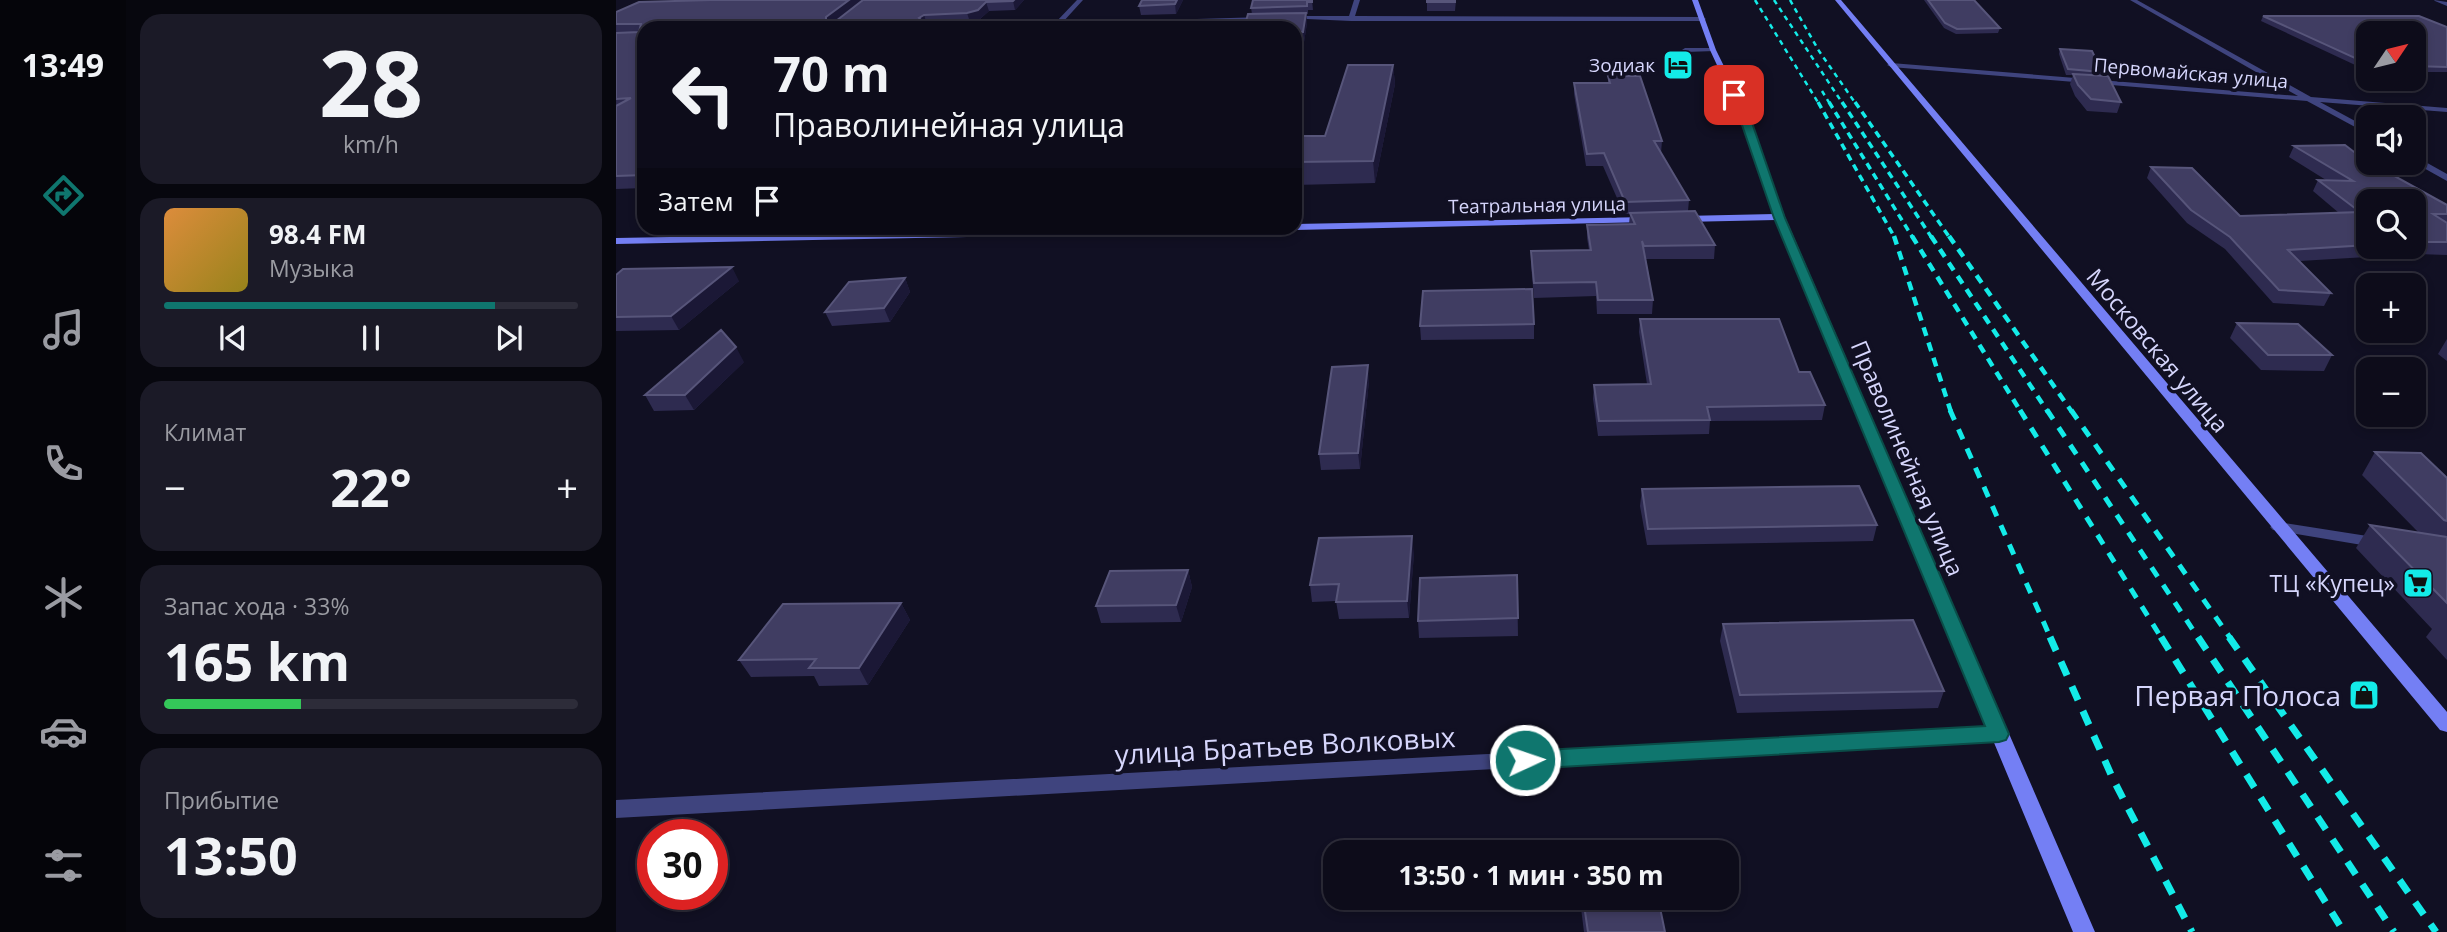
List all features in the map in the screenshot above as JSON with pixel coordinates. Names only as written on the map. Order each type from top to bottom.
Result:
[{"type":"main road","name":"Праволинейная улица","points":[[1695,0],[1713,50],[1745,117],[1780,218],[2084,932]]},
{"type":"main road","name":"Московская улица","points":[[1838,0],[2447,725]]},
{"type":"main road","points":[[1678,219],[1780,218]]},
{"type":"main road","name":"Театральная улица","points":[[1302,227],[1664,220]]},
{"type":"main road","points":[[616,241],[921,235]]},
{"type":"street","points":[[1060,21],[1080,0]]},
{"type":"street","points":[[1350,19],[1357,0]]},
{"type":"street","points":[[2133,0],[2356,126]]},
{"type":"street","points":[[2437,0],[2447,4]]},
{"type":"street","points":[[1252,21],[1703,19]]},
{"type":"street","points":[[1685,50],[1713,50]]},
{"type":"street","name":"Первомайская улица","points":[[1891,65],[2447,110]]},
{"type":"street","points":[[2426,166],[2447,178]]},
{"type":"street","points":[[2278,527],[2395,546]]},
{"type":"street","name":"улица Братьев Волковых","points":[[616,809],[1999,734]]},
{"type":"building","points":[[849,0],[826,17],[826,20],[836,21],[637,21],[637,24],[616,24],[616,12],[639,2]]},
{"type":"building","points":[[863,0],[1014,0],[986,2],[978,10],[967,13],[924,15],[919,18],[922,21],[836,21]]},
{"type":"building","points":[[1142,0],[1177,0],[1175,4],[1139,6]]},
{"type":"building","points":[[1253,0],[1312,2],[1307,2],[1307,6],[1251,8]]},
{"type":"building","points":[[1455,0],[1455,2],[1427,2]]},
{"type":"building","points":[[1928,0],[1974,0],[2000,28],[1957,29],[1945,23]]},
{"type":"building","points":[[1306,13],[1303,32],[1302,21],[1246,21],[1248,14]]},
{"type":"building","points":[[2263,16],[2419,16],[2447,27],[2447,67],[2426,66],[2426,21],[2356,21],[2356,59]]},
{"type":"building","points":[[637,32],[637,175],[616,176],[616,106],[631,98],[616,99],[616,33]]},
{"type":"building","points":[[2060,49],[2092,51],[2102,72],[2068,69]]},
{"type":"building","points":[[1348,65],[1393,65],[1373,161],[1302,162],[1302,136],[1325,136]]},
{"type":"building","points":[[2073,74],[2108,76],[2121,102],[2091,99],[2078,85]]},
{"type":"building","points":[[1608,76],[1640,76],[1662,141],[1654,141],[1689,200],[1625,202],[1604,153],[1587,154],[1574,83],[1610,83]]},
{"type":"building","points":[[2345,145],[2356,153],[2356,175],[2393,175],[2418,189],[2356,189],[2356,209],[2318,180],[2353,181],[2294,146]]},
{"type":"building","points":[[2151,167],[2192,168],[2240,216],[2356,212],[2356,246],[2288,250],[2331,293],[2279,290],[2230,237],[2191,210]]},
{"type":"building","points":[[2426,193],[2447,205],[2447,214],[2433,214],[2447,223],[2447,242],[2426,242]]},
{"type":"building","points":[[1695,211],[1715,245],[1644,246],[1642,241],[1653,300],[1598,300],[1596,282],[1534,283],[1531,251],[1591,250],[1587,225],[1635,224],[1630,213]]},
{"type":"building","points":[[732,267],[671,316],[616,317],[616,275],[623,269]]},
{"type":"building","points":[[905,278],[884,308],[825,312],[849,282]]},
{"type":"building","points":[[1532,289],[1534,324],[1420,326],[1423,291]]},
{"type":"building","points":[[1640,319],[1779,319],[1799,372],[1810,372],[1825,405],[1707,407],[1710,420],[1599,421],[1594,385],[1651,384]]},
{"type":"building","points":[[2237,323],[2298,324],[2332,355],[2268,355]]},
{"type":"building","points":[[721,330],[736,347],[685,395],[645,395]]},
{"type":"building","points":[[1368,365],[1358,453],[1319,454],[1332,367]]},
{"type":"building","points":[[2375,452],[2421,453],[2447,478],[2447,521],[2444,520]]},
{"type":"building","points":[[1859,486],[1877,525],[1648,529],[1642,489]]},
{"type":"building","points":[[2370,525],[2447,537],[2447,603]]},
{"type":"building","points":[[1412,536],[1407,601],[1336,602],[1339,584],[1310,585],[1319,538]]},
{"type":"building","points":[[1188,570],[1176,605],[1096,606],[1110,571]]},
{"type":"building","points":[[1517,575],[1518,618],[1418,621],[1420,578]]},
{"type":"building","points":[[901,603],[859,668],[809,668],[816,659],[739,660],[783,604]]},
{"type":"building","points":[[1913,620],[1944,691],[1740,695],[1723,624]]},
{"type":"building","points":[[1585,910],[1660,910],[1665,932],[1588,932]]},
{"type":"railway","points":[[1755,0],[1819,104]]},
{"type":"railway","points":[[1774,0],[1843,104]]},
{"type":"railway","points":[[1790,0],[1819,51],[1856,104]]},
{"type":"railway","points":[[1822,91],[1830,104]]},
{"type":"railway","points":[[1818,102],[1894,237]]},
{"type":"railway","points":[[1829,102],[1913,238]]},
{"type":"railway","points":[[1842,102],[1932,238]]},
{"type":"railway","points":[[1855,102],[1950,238]]},
{"type":"railway","points":[[1912,236],[2021,412]]},
{"type":"railway","points":[[1931,236],[2048,412]]},
{"type":"railway","points":[[1949,236],[2072,412]]},
{"type":"railway","points":[[1894,237],[1951,412]]},
{"type":"railway","points":[[1950,410],[2051,639]]},
{"type":"railway","points":[[2020,410],[2162,639]]},
{"type":"railway","points":[[2047,410],[2199,639]]},
{"type":"railway","points":[[2071,410],[2231,639]]},
{"type":"railway","points":[[2050,637],[2113,779],[2192,932]]},
{"type":"railway","points":[[2161,637],[2344,932]]},
{"type":"railway","points":[[2198,637],[2394,932]]},
{"type":"railway","points":[[2229,637],[2436,932]]},
{"type":"place","name":"Зодиак","points":[[1678,65]]},
{"type":"place","name":"ТЦ «Купец»","points":[[2418,583]]},
{"type":"place","name":"Первая Полоса","points":[[2364,695]]},
{"type":"route","points":[[1525,760],[1999,734],[1780,218],[1745,117],[1734,95]]}]
